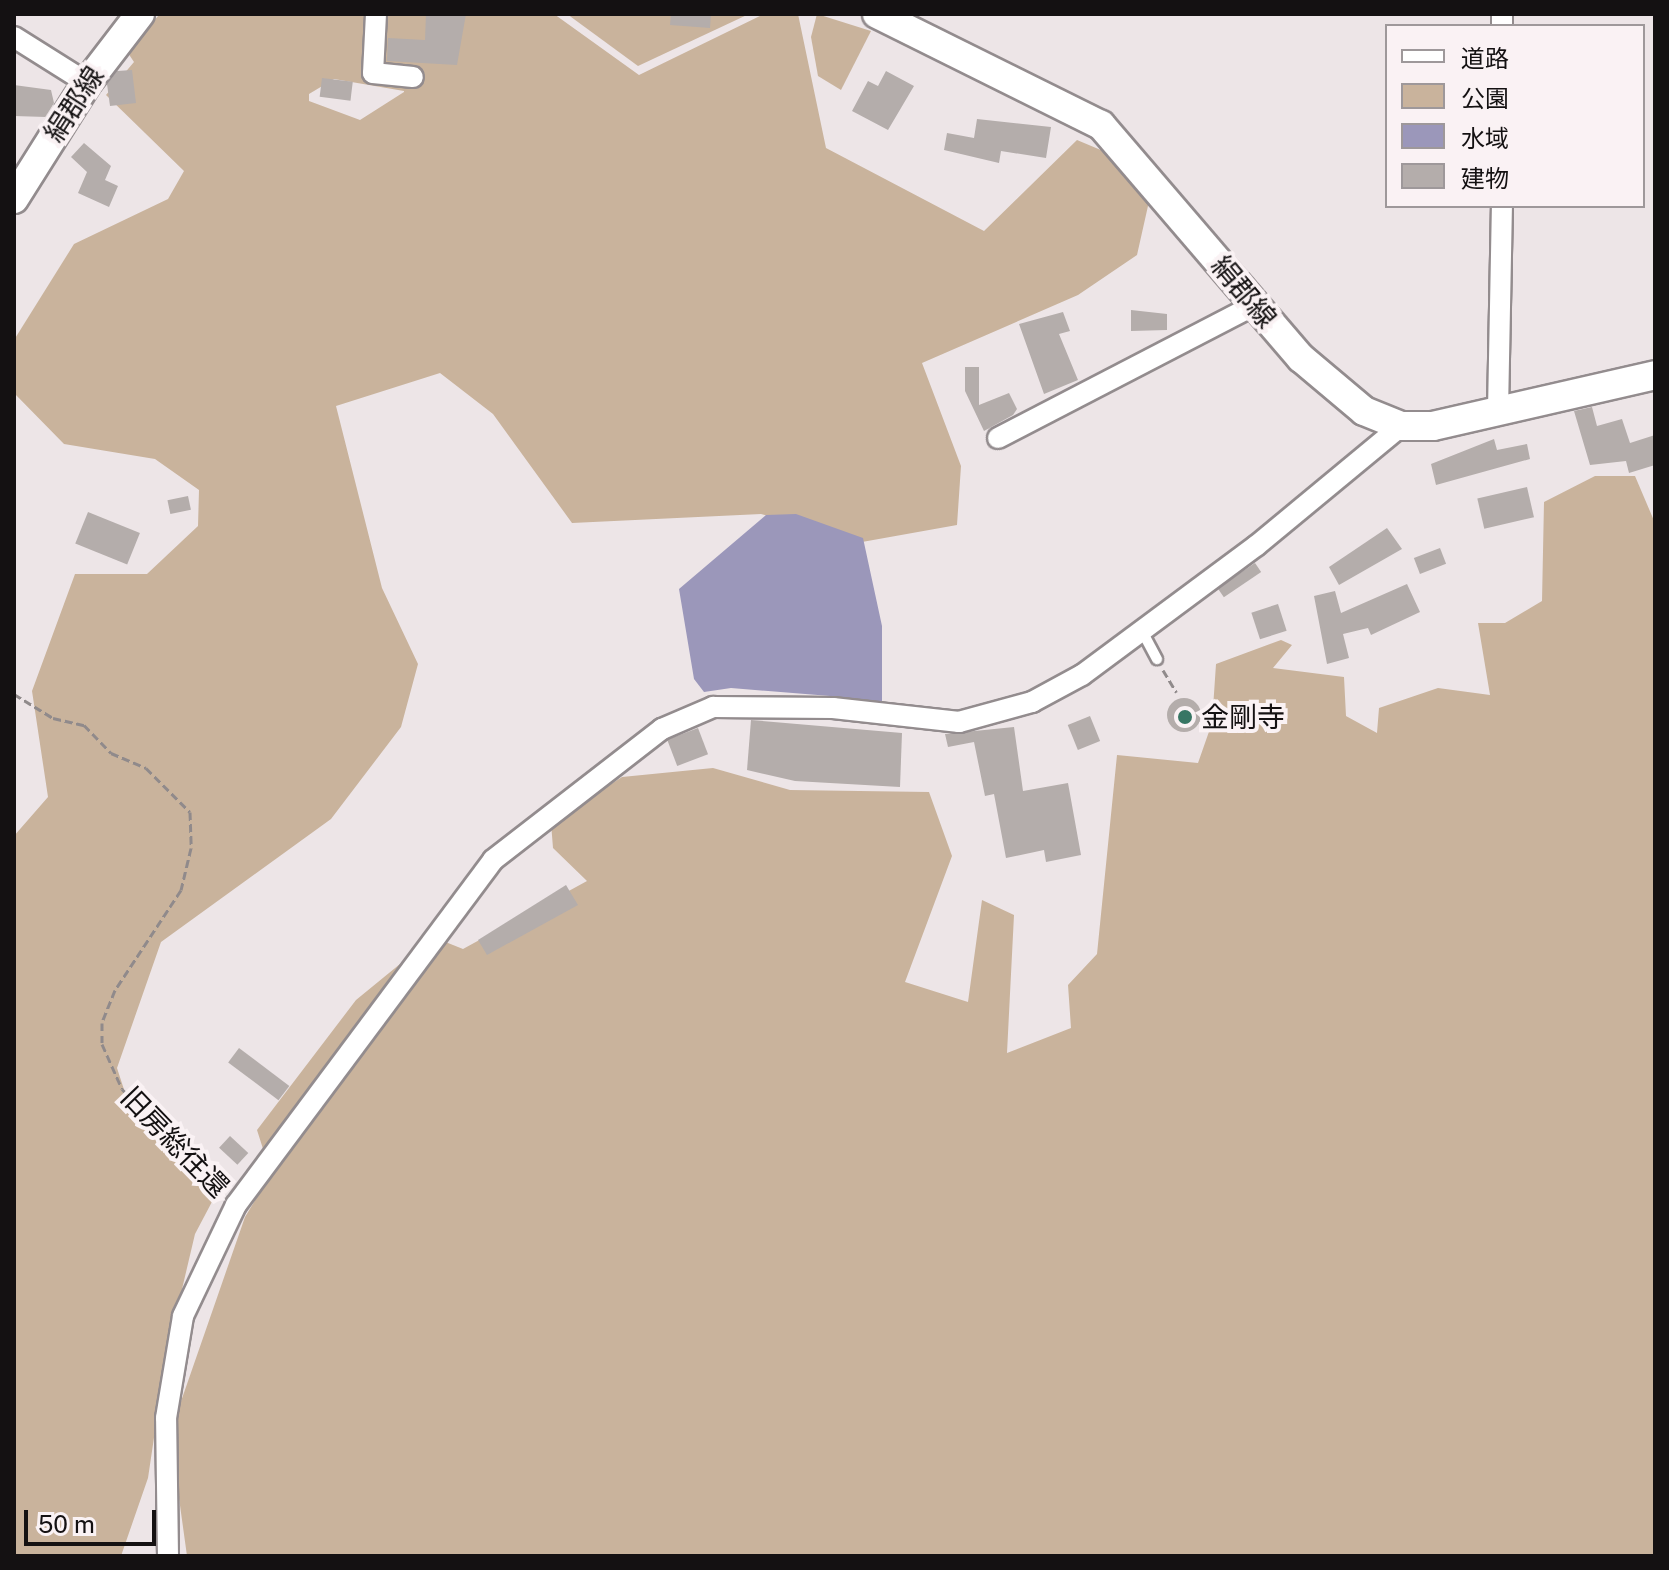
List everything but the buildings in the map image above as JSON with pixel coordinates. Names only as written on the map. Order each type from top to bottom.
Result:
[{"type":"main road","name":"絹郡線","points":[[14,199],[87,83],[140,14]]},
{"type":"main road","name":"絹郡線","points":[[877,14],[929,24],[1101,125],[1255,305],[1333,389],[1401,426]]},
{"type":"main road","points":[[1401,426],[1433,426],[1655,375]]},
{"type":"street","points":[[376,14],[373,73],[413,77]]},
{"type":"street","points":[[14,37],[87,83]]},
{"type":"street","points":[[1498,411],[1502,208]]},
{"type":"street","points":[[998,438],[1255,305]]},
{"type":"street","points":[[236,1205],[493,860],[662,729],[713,707],[982,720],[1082,675],[1285,525],[1401,426]]},
{"type":"street","name":"旧房総往還","points":[[168,1556],[166,1418],[183,1316],[236,1205]]},
{"type":"lane","points":[[1142,631],[1157,659]]},
{"type":"path","points":[[1157,659],[1176,692]]},
{"type":"path","name":"旧房総往還","points":[[14,694],[53,718],[84,725],[111,753],[146,768],[190,812],[191,848],[181,890],[115,990],[102,1023],[102,1044],[122,1089],[236,1205]]},
{"type":"green space","points":[[160,14],[554,14],[639,75],[764,14],[798,14],[826,148],[984,231],[1077,140],[1115,156],[1150,197],[1137,255],[1078,295],[922,363],[961,466],[957,525],[862,542],[761,514],[572,523],[493,414],[440,373],[336,406],[382,588],[418,664],[401,727],[331,819],[161,942],[117,1068],[130,1108],[214,1198],[195,1234],[166,1357],[148,1478],[121,1556],[14,1556],[14,836],[48,797],[32,691],[75,574],[147,574],[198,526],[199,490],[155,459],[64,444],[14,393],[14,340],[74,244],[168,199],[184,171],[106,95],[134,62],[126,50]],"holes":[[[334,79],[404,91],[360,120],[309,101],[309,94]]]},
{"type":"green space","points":[[567,14],[749,14],[638,66]]},
{"type":"green space","points":[[817,14],[871,31],[841,90],[818,76],[811,37]]},
{"type":"green space","points":[[1595,476],[1635,476],[1655,523],[1655,1556],[187,1556],[170,1433],[245,1217],[271,1174],[257,1130],[356,1000],[433,937],[463,949],[587,881],[553,848],[551,823],[622,777],[713,768],[790,790],[929,792],[952,856],[905,982],[968,1002],[982,900],[1014,915],[1007,1053],[1071,1028],[1068,985],[1097,954],[1117,755],[1198,763],[1212,723],[1216,664],[1281,640],[1292,645],[1273,668],[1344,677],[1346,716],[1377,733],[1379,708],[1438,688],[1490,695],[1478,623],[1505,623],[1542,601],[1544,502]]},
{"type":"water","points":[[796,514],[863,538],[882,626],[882,709],[830,696],[731,688],[704,692],[694,679],[679,589],[766,515]]},
{"type":"place","name":"金剛寺","points":[[1185,717]]}]
